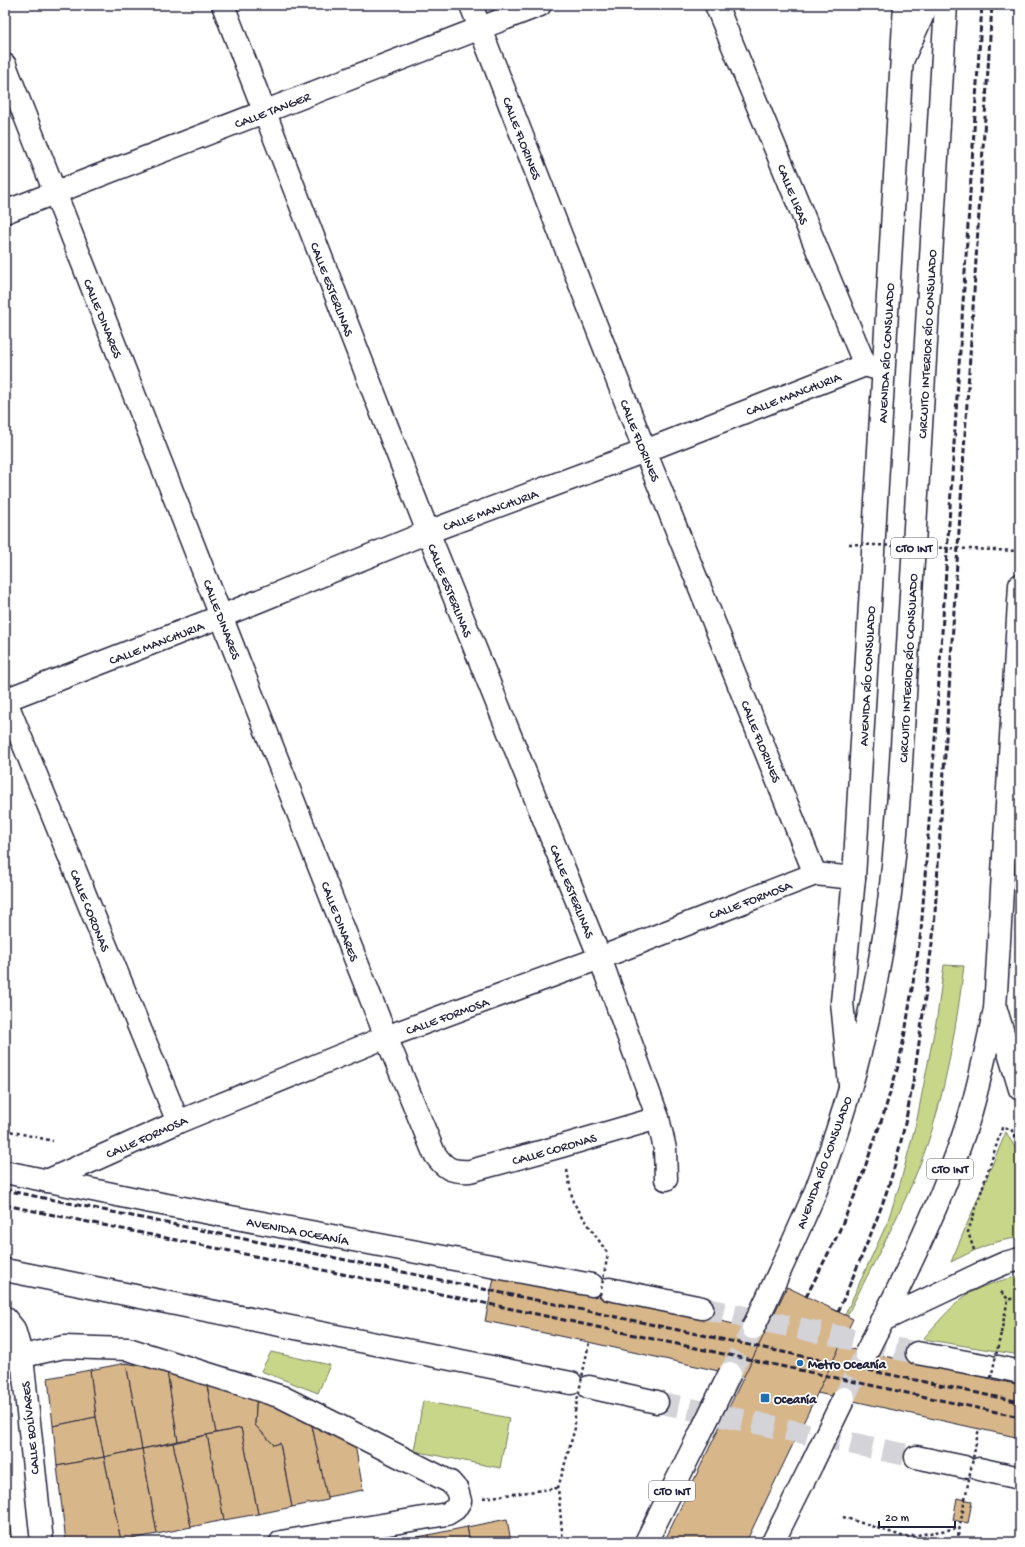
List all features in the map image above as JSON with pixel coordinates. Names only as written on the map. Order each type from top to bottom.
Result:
[{"type":"main road","name":"CALLE ESTERLINAS","points":[[222,5],[428,532],[600,958],[658,1118],[665,1149],[666,1179]]},
{"type":"main road","name":"CALLE FLORINES","points":[[471,5],[646,451],[815,874]]},
{"type":"main road","name":"CALLE TANGER","points":[[5,212],[540,5]]},
{"type":"main road","name":"CALLE LIRAS","points":[[716,5],[874,368]]},
{"type":"main road","name":"AVENIDA RÍO CONSULADO","points":[[753,1328],[795,1240],[816,1190],[850,1086],[842,1002],[854,878],[874,368],[906,5]]},
{"type":"main road","points":[[902,61],[927,5]]},
{"type":"main road","name":"CIRCUITO INTERIOR RÍO CONSULADO","points":[[850,1086],[870,1009],[882,949],[894,866],[901,772],[946,5]]},
{"type":"main road","name":"CALLE DINARES","points":[[5,65],[386,1037],[434,1153],[440,1162],[448,1169]]},
{"type":"main road","name":"CALLE MANCHURIA","points":[[5,700],[222,616],[428,532],[874,368]]},
{"type":"main road","name":"CTO INT","points":[[866,1353],[917,1252],[957,1150],[969,1118],[996,1009],[1020,585]]},
{"type":"main road","name":"CALLE CORONAS","points":[[5,700],[178,1122]]},
{"type":"main road","name":"CALLE FORMOSA","points":[[46,1181],[178,1122],[386,1037],[600,958],[815,874],[854,878]]},
{"type":"main road","points":[[996,1009],[1020,1088]]},
{"type":"main road","name":"CALLE CORONAS","points":[[448,1169],[470,1171],[658,1118]]},
{"type":"main road","name":"AVENIDA OCEANÍA","points":[[5,1172],[600,1290],[702,1308]]},
{"type":"main road","points":[[880,1325],[982,1273],[1004,1263],[1020,1259]]},
{"type":"main road","points":[[5,1270],[580,1385],[658,1402]]},
{"type":"main road","name":"CALLE BOLÍVARES","points":[[5,1318],[14,1329],[13,1358],[42,1542]]},
{"type":"main road","points":[[13,1358],[64,1347],[128,1349],[282,1397],[450,1482],[457,1490],[460,1501],[455,1509],[447,1514],[281,1542]]},
{"type":"main road","points":[[917,1352],[992,1371],[1020,1372]]},
{"type":"main road","name":"CTO INT","points":[[646,1542],[730,1373]]},
{"type":"main road","points":[[773,1542],[844,1398]]},
{"type":"main road","points":[[916,1457],[1020,1478]]},
{"type":"path","points":[[849,544],[1020,551]]},
{"type":"path","points":[[982,1273],[968,1232],[1002,1128],[1011,1129],[1020,1143]]},
{"type":"path","points":[[5,1130],[53,1140]]},
{"type":"path","points":[[562,1146],[573,1202],[608,1254],[600,1290]]},
{"type":"path","points":[[992,1371],[1008,1299],[1020,1299]]},
{"type":"path","points":[[563,1542],[558,1488],[575,1428],[575,1411],[589,1343]]},
{"type":"path","points":[[958,1540],[979,1428]]},
{"type":"path","points":[[460,1501],[558,1488]]},
{"type":"path","points":[[843,1517],[905,1537],[960,1528]]},
{"type":"green space","points":[[944,965],[964,966],[951,1049],[938,1110],[924,1154],[904,1202],[846,1318],[844,1317],[887,1223],[900,1184],[917,1119],[937,1017]]},
{"type":"green space","points":[[1006,1132],[1020,1156],[1020,1238],[993,1243],[951,1262]]},
{"type":"green space","points":[[1020,1276],[1020,1355],[923,1339],[948,1311],[965,1296],[991,1284]]},
{"type":"green space","points":[[271,1352],[330,1365],[318,1393],[261,1371]]},
{"type":"green space","points":[[423,1401],[509,1418],[500,1468],[414,1451]]},
{"type":"building","name":"Metro Oceanía","points":[[495,1273],[1020,1385],[1020,1438],[579,1340],[485,1321]]},
{"type":"building","points":[[787,1287],[853,1319],[746,1542],[664,1542]]},
{"type":"building","points":[[126,1363],[142,1449],[104,1457],[96,1417],[90,1370]]},
{"type":"building","points":[[126,1363],[167,1371],[178,1441],[142,1449]]},
{"type":"building","points":[[90,1370],[96,1417],[53,1426],[48,1378]]},
{"type":"building","points":[[167,1371],[206,1380],[216,1433],[178,1441]]},
{"type":"building","points":[[206,1380],[257,1391],[255,1425],[274,1445],[280,1443],[292,1507],[258,1514],[241,1428],[216,1433]]},
{"type":"building","points":[[257,1391],[310,1416],[328,1500],[292,1507],[280,1443],[274,1445],[255,1425]]},
{"type":"building","points":[[310,1416],[354,1439],[363,1490],[327,1497]]},
{"type":"building","points":[[96,1417],[104,1457],[57,1466],[53,1426]]},
{"type":"building","points":[[241,1428],[258,1514],[224,1520],[207,1435]]},
{"type":"building","points":[[207,1435],[224,1520],[191,1527],[173,1443]]},
{"type":"building","points":[[173,1443],[191,1527],[157,1534],[142,1449]]},
{"type":"building","points":[[142,1449],[157,1534],[121,1541],[104,1457]]},
{"type":"building","points":[[104,1457],[121,1541],[66,1542],[57,1466]]},
{"type":"building","points":[[5,1487],[12,1542],[5,1542]]},
{"type":"building","points":[[957,1498],[972,1501],[968,1523],[953,1520]]},
{"type":"building","points":[[507,1519],[511,1542],[470,1542],[467,1527]]},
{"type":"building","points":[[467,1527],[470,1542],[430,1542],[428,1535]]},
{"type":"building","points":[[428,1535],[430,1542],[392,1542]]},
{"type":"tunnel","points":[[702,1308],[917,1353]]},
{"type":"tunnel","points":[[730,1373],[753,1328]]},
{"type":"tunnel","points":[[844,1398],[866,1353]]},
{"type":"tunnel","points":[[657,1402],[916,1457]]},
{"type":"railway","points":[[806,1297],[837,1236],[857,1190],[884,1113],[899,1063],[921,932],[937,711],[982,5]]},
{"type":"railway","points":[[838,1312],[882,1204],[902,1139],[918,1049],[934,929],[992,5]]},
{"type":"railway","points":[[5,1190],[303,1251],[1020,1402]]},
{"type":"railway","points":[[5,1205],[489,1304],[1020,1417]]},
{"type":"place","name":"Metro Oceanía","points":[[800,1363]]},
{"type":"place","name":"Oceanía","points":[[765,1398]]}]
